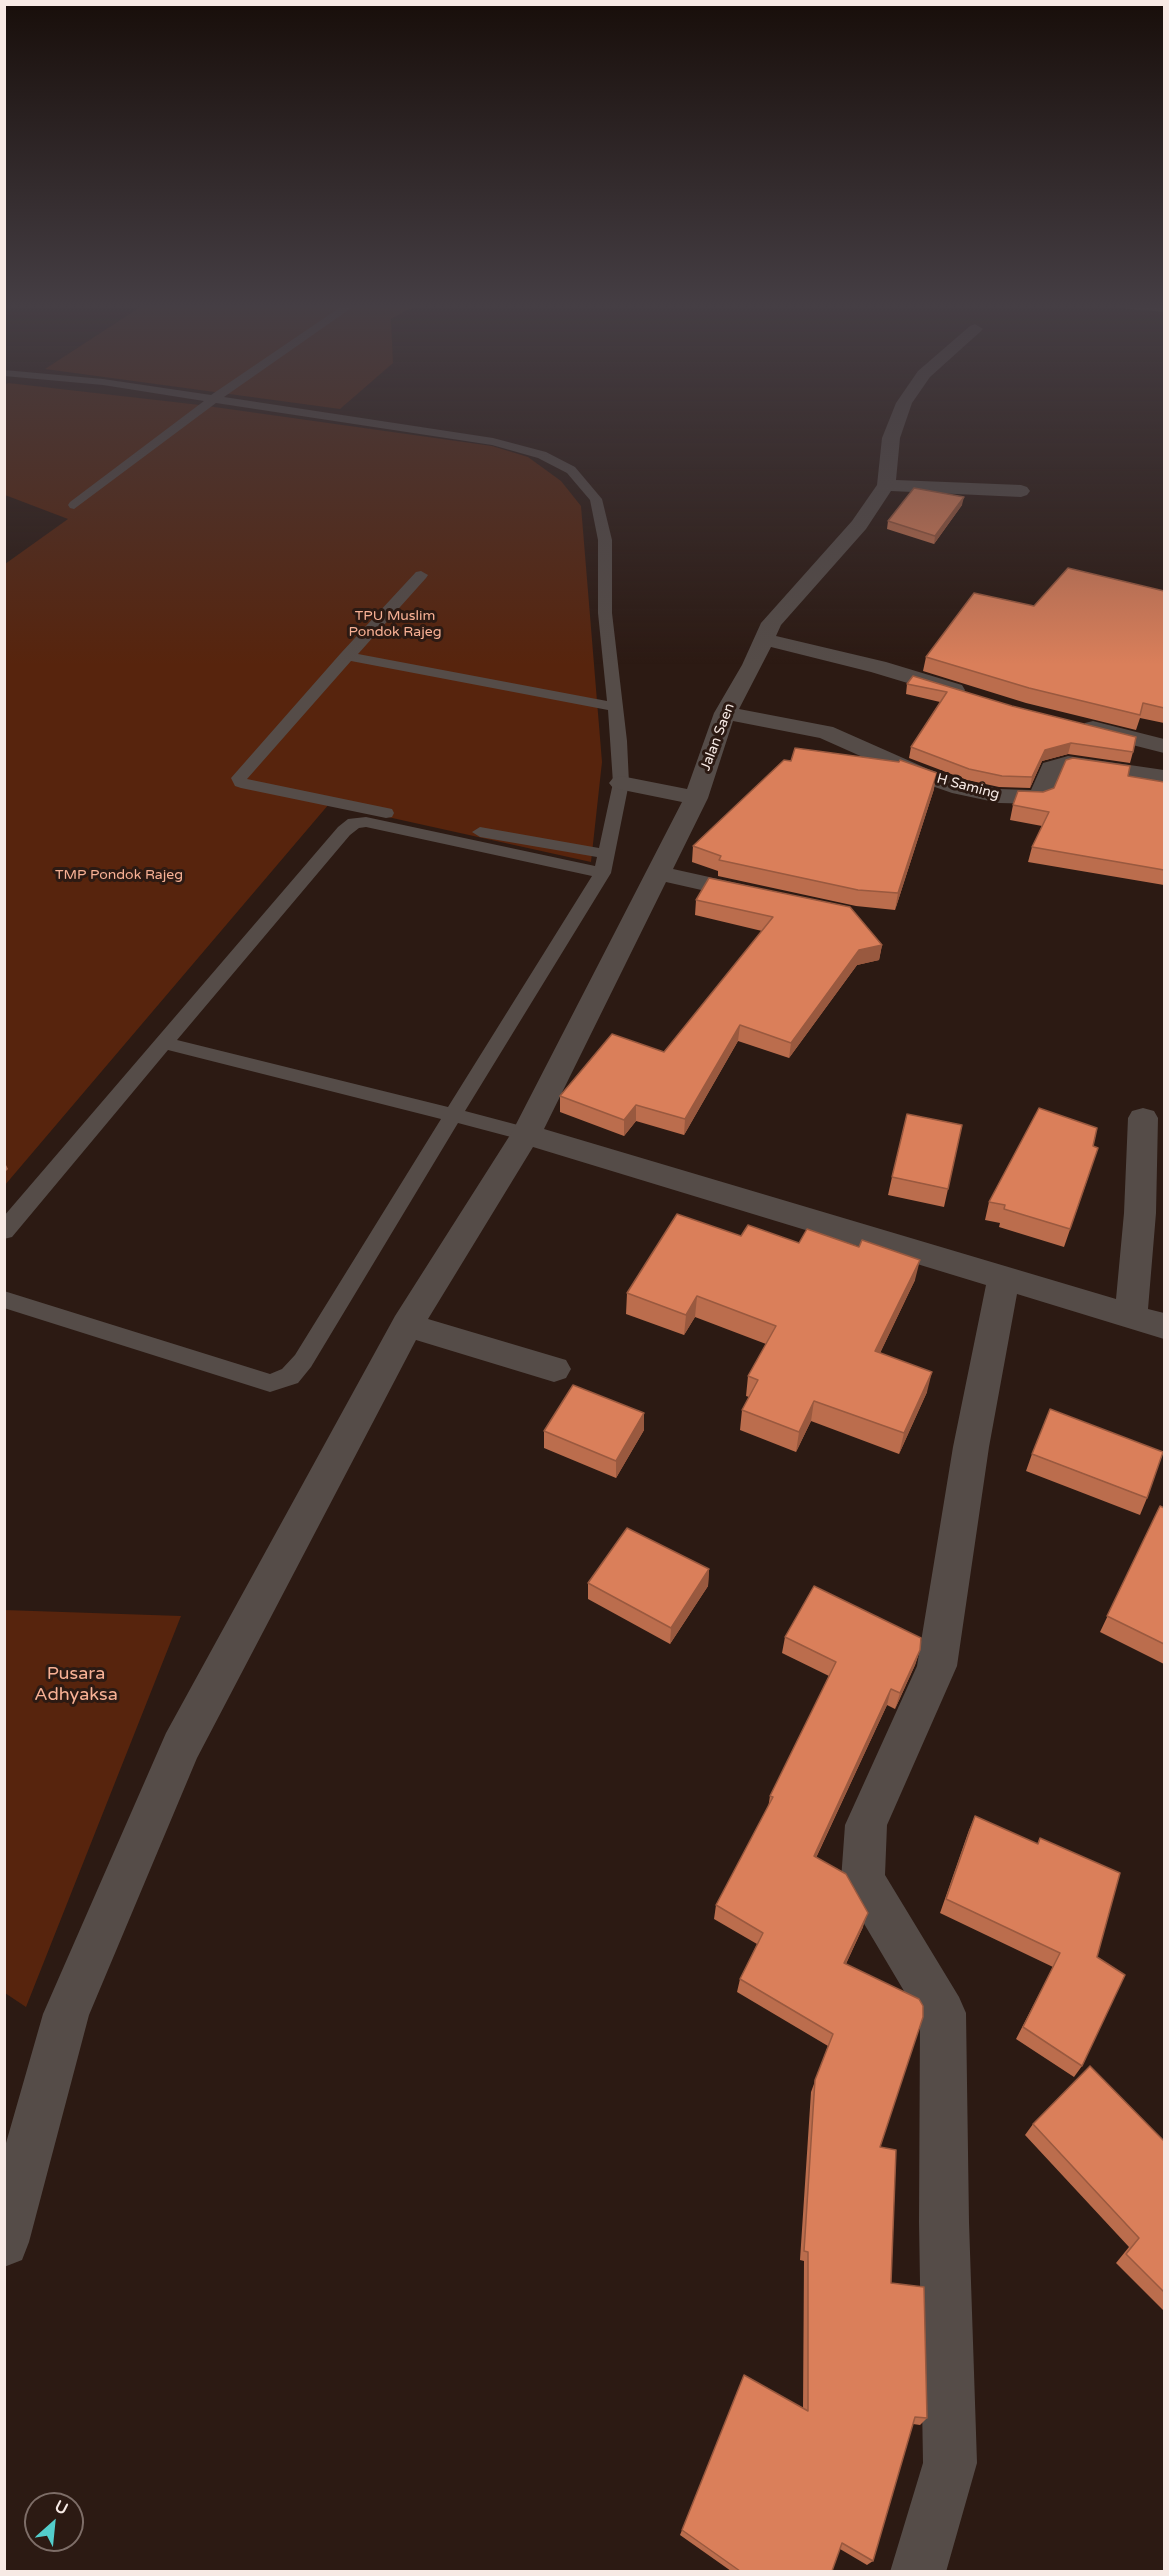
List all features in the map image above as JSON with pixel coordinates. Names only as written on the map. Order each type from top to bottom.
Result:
[{"type":"street","points":[[896,424],[891,438],[886,485],[1021,491]]},
{"type":"street","name":"Jalan Saen","points":[[4,2242],[66,2014],[181,1747],[407,1325],[526,1134],[658,873],[725,713],[753,665],[771,623],[859,525],[886,485]]},
{"type":"street","points":[[764,639],[878,667],[975,697]]},
{"type":"street","name":"H Saming","points":[[725,713],[825,732],[920,774],[960,788],[999,796],[1040,797],[1051,768],[1068,763],[1164,777]]},
{"type":"street","points":[[1074,724],[1164,746]]},
{"type":"street","points":[[625,784],[691,797]]},
{"type":"street","points":[[658,873],[771,898]]},
{"type":"street","points":[[1131,1316],[1140,1213],[1143,1118]]},
{"type":"street","points":[[526,1134],[1164,1326]]},
{"type":"street","points":[[918,2571],[950,2463],[944,2222],[943,2013],[864,1880],[866,1825],[937,1666],[971,1447],[1004,1276]]},
{"type":"street","points":[[407,1325],[554,1369]]},
{"type":"lane","points":[[74,505],[181,424]]},
{"type":"lane","points":[[4,1299],[270,1383],[290,1376],[303,1361],[602,873],[625,784],[605,613],[605,540],[596,499],[571,470],[542,455],[493,442],[378,424]]},
{"type":"lane","points":[[421,575],[239,778],[242,783],[459,828],[606,854]]},
{"type":"lane","points":[[346,656],[615,707]]},
{"type":"lane","points":[[4,1231],[344,831],[354,823],[366,822],[602,873]]},
{"type":"lane","points":[[164,1043],[526,1134]]},
{"type":"green space","name":"TPU Muslim Pondok Rajeg","points":[[5,424],[337,424],[492,446],[528,457],[561,481],[581,506],[602,762],[591,862],[329,804],[5,1185],[5,564],[68,519],[5,495]]},
{"type":"green space","name":"Pusara Adhyaksa","points":[[4,1610],[181,1616],[26,2007],[5,1993]]},
{"type":"building","points":[[914,488],[964,497],[935,536],[888,521]]},
{"type":"building","points":[[1068,568],[1164,591],[1164,708],[1143,703],[1140,715],[1029,688],[926,657],[974,593],[1034,606]]},
{"type":"building","points":[[913,676],[1012,706],[1136,737],[1133,752],[1071,743],[1045,750],[1032,777],[1002,776],[969,769],[911,747],[947,692],[907,684]]},
{"type":"building","points":[[795,748],[899,762],[900,760],[937,773],[898,893],[858,890],[719,860],[721,856],[693,846],[784,760],[791,761]]},
{"type":"building","points":[[1073,758],[1130,766],[1128,776],[1164,782],[1164,870],[1032,847],[1049,812],[1013,805],[1018,791],[1043,792],[1054,788],[1066,760]]},
{"type":"building","points":[[709,878],[850,907],[882,945],[859,950],[791,1043],[740,1025],[685,1119],[636,1105],[624,1120],[560,1096],[612,1034],[664,1052],[773,917],[696,900]]},
{"type":"building","points":[[1039,1108],[1097,1128],[1093,1146],[1098,1148],[1070,1229],[1004,1209],[1005,1205],[989,1202]]},
{"type":"building","points":[[907,1114],[962,1125],[948,1189],[892,1177]]},
{"type":"building","points":[[677,1214],[741,1236],[748,1225],[799,1243],[807,1229],[859,1247],[862,1240],[920,1260],[875,1351],[932,1372],[904,1433],[814,1401],[799,1432],[742,1410],[758,1380],[748,1376],[776,1326],[697,1296],[686,1315],[627,1293]]},
{"type":"building","points":[[573,1385],[644,1413],[616,1461],[544,1431]]},
{"type":"building","points":[[1050,1409],[1163,1452],[1147,1498],[1032,1454]]},
{"type":"building","points":[[1160,1506],[1164,1508],[1164,1644],[1107,1616]]},
{"type":"building","points":[[627,1528],[709,1569],[671,1628],[588,1583]]},
{"type":"building","points":[[814,1586],[921,1638],[920,1650],[900,1693],[891,1689],[814,1856],[846,1874],[868,1913],[844,1963],[919,1999],[923,2006],[923,2017],[880,2147],[896,2150],[891,2283],[924,2287],[927,2418],[915,2417],[873,2561],[842,2543],[832,2571],[740,2571],[682,2530],[744,2375],[808,2411],[808,2252],[804,2251],[815,2080],[833,2034],[740,1979],[763,1933],[716,1905],[773,1797],[770,1796],[836,1662],[785,1637]]},
{"type":"building","points":[[975,1816],[1038,1844],[1040,1838],[1120,1873],[1097,1957],[1125,1975],[1082,2066],[1023,2027],[1060,1953],[946,1899]]},
{"type":"building","points":[[1090,2066],[1164,2141],[1164,2292],[1126,2254],[1139,2238],[1033,2124]]},
{"type":"park label","name":"TMP Pondok Rajeg","points":[[119,875]]}]
